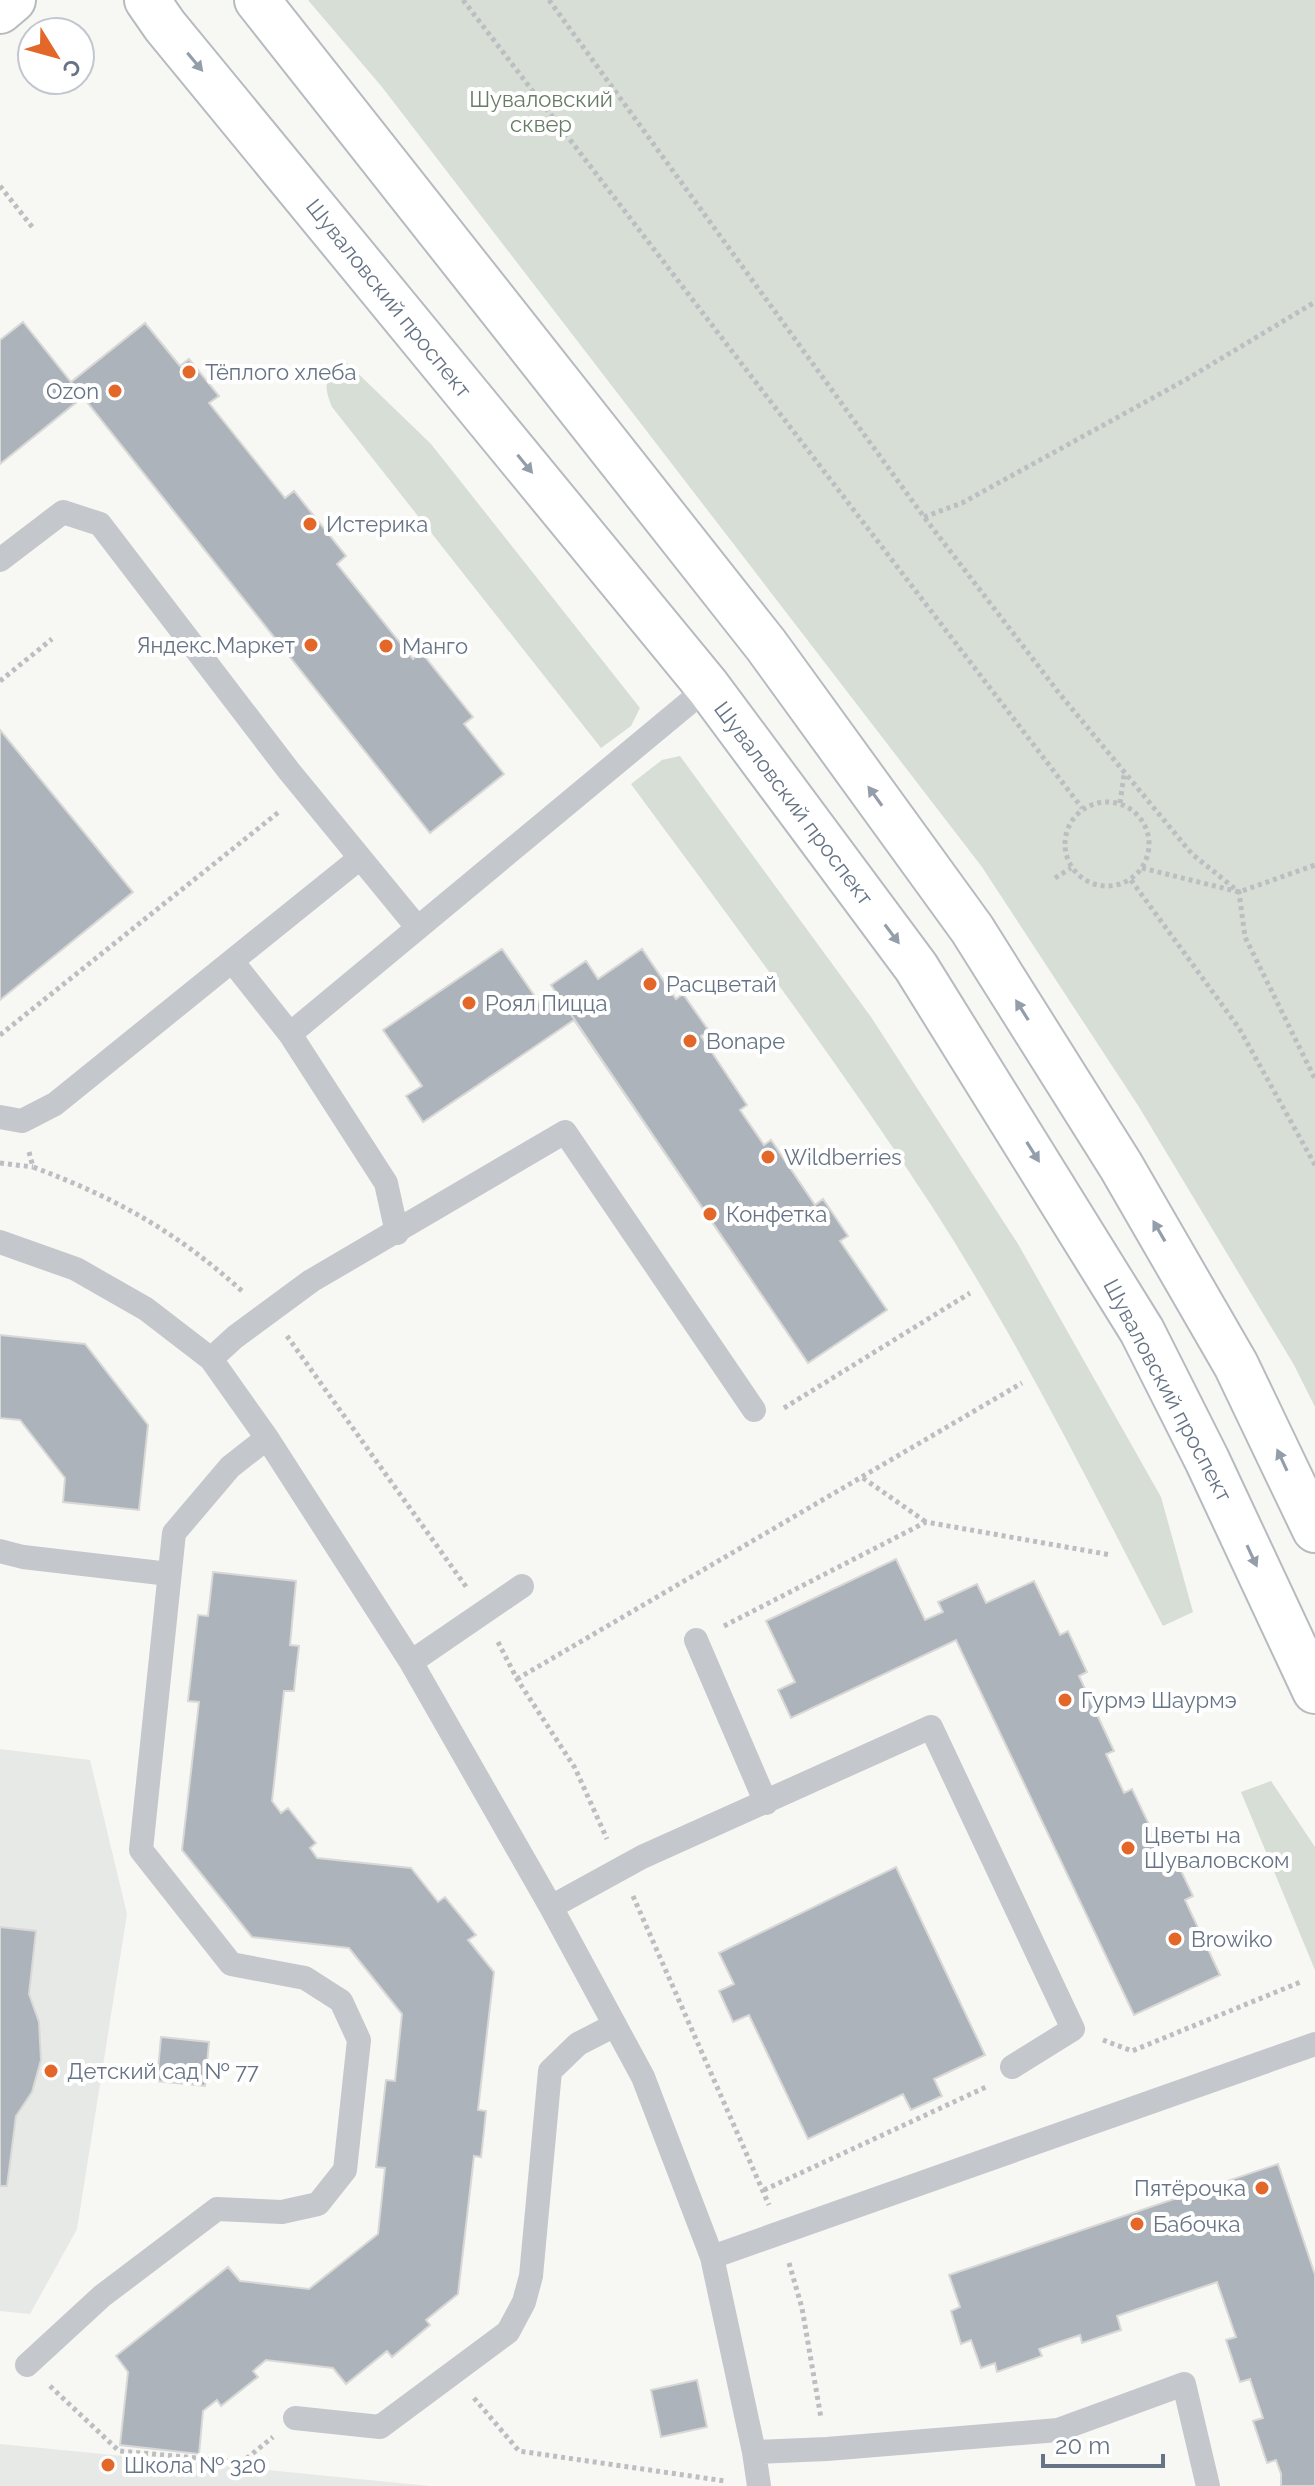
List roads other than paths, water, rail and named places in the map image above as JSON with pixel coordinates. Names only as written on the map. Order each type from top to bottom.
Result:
[{"type":"street","points":[[0,11],[13,0]]},
{"type":"street","name":"Шуваловский проспект","points":[[147,0],[165,26],[708,687],[916,967],[1135,1318],[1207,1460],[1315,1691]]},
{"type":"street","points":[[257,0],[766,645],[972,929],[1121,1166],[1229,1352],[1315,1530]]},
{"type":"lane","points":[[0,560],[63,512],[100,524],[305,791],[417,927]]},
{"type":"lane","points":[[290,1034],[708,687]]},
{"type":"lane","points":[[11,1119],[55,1104],[360,858]]},
{"type":"lane","points":[[232,961],[290,1034],[386,1183],[397,1233]]},
{"type":"lane","points":[[211,1359],[265,1313],[311,1281],[565,1132],[754,1410]]},
{"type":"lane","points":[[0,1242],[76,1269],[146,1309],[211,1359],[267,1438],[411,1662],[551,1907],[643,2077],[712,2257],[754,2452],[750,2485]]},
{"type":"lane","points":[[27,2365],[102,2296],[217,2209],[282,2212],[318,2204],[345,2170],[359,2040],[341,2001],[305,1978],[231,1964],[141,1850],[174,1533],[230,1467],[267,1438]]},
{"type":"lane","points":[[0,1551],[23,1557],[169,1574]]},
{"type":"lane","points":[[411,1662],[522,1586]]},
{"type":"lane","points":[[696,1640],[766,1803]]},
{"type":"lane","points":[[551,1907],[621,1869],[931,1727],[1073,2029],[1012,2067]]},
{"type":"lane","points":[[295,2418],[380,2427],[508,2332],[524,2302],[531,2276],[550,2071],[578,2044],[615,2025]]},
{"type":"lane","points":[[712,2257],[1315,2044]]},
{"type":"lane","points":[[754,2452],[1058,2430],[1184,2384],[1208,2486]]},
{"type":"place","name":"Тёплого хлеба","points":[[189,372]]},
{"type":"place","name":"Ozon","points":[[115,391]]},
{"type":"place","name":"Истерика","points":[[310,524]]},
{"type":"place","name":"Яндекс.Маркет","points":[[311,645]]},
{"type":"place","name":"Манго","points":[[386,646]]},
{"type":"place","name":"Расцветай","points":[[650,984]]},
{"type":"place","name":"Роял Пицца","points":[[469,1003]]},
{"type":"place","name":"Bonape","points":[[690,1041]]},
{"type":"place","name":"Wildberries","points":[[768,1157]]},
{"type":"place","name":"Конфетка","points":[[710,1214]]},
{"type":"place","name":"Гурмэ Шаурмэ","points":[[1065,1700]]},
{"type":"place","name":"Цветы на Шуваловском","points":[[1128,1848]]},
{"type":"place","name":"Browiko","points":[[1175,1939]]},
{"type":"place","name":"Детский сад № 77","points":[[51,2071]]},
{"type":"place","name":"Пятёрочка","points":[[1262,2188]]},
{"type":"place","name":"Бабочка","points":[[1137,2224]]},
{"type":"place","name":"Школа № 320","points":[[108,2465]]},
{"type":"park label","name":"Шуваловский сквер","points":[[541,112]]}]
